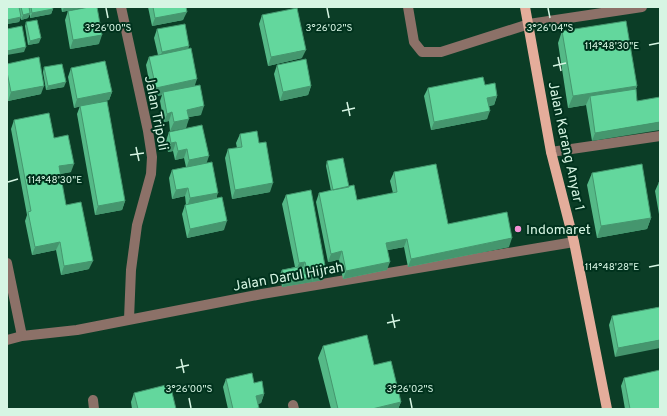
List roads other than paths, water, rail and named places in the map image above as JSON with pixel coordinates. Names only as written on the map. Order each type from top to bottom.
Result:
[{"type":"main road","name":"Jalan Karang Anyar 1","points":[[524,7],[529,24],[551,152],[574,242],[607,409]]},
{"type":"street","name":"Jalan Tripoli","points":[[121,7],[148,131],[152,157],[150,174],[137,225],[131,270],[129,319]]},
{"type":"street","points":[[408,7],[414,42],[422,52],[441,52],[529,24],[642,7]]},
{"type":"street","points":[[551,152],[660,136]]},
{"type":"street","name":"Jalan Darul Hijrah","points":[[7,340],[22,336],[77,330],[262,294],[574,242]]},
{"type":"street","points":[[7,263],[22,336]]},
{"type":"place","name":"Indomaret","points":[[518,229]]}]
